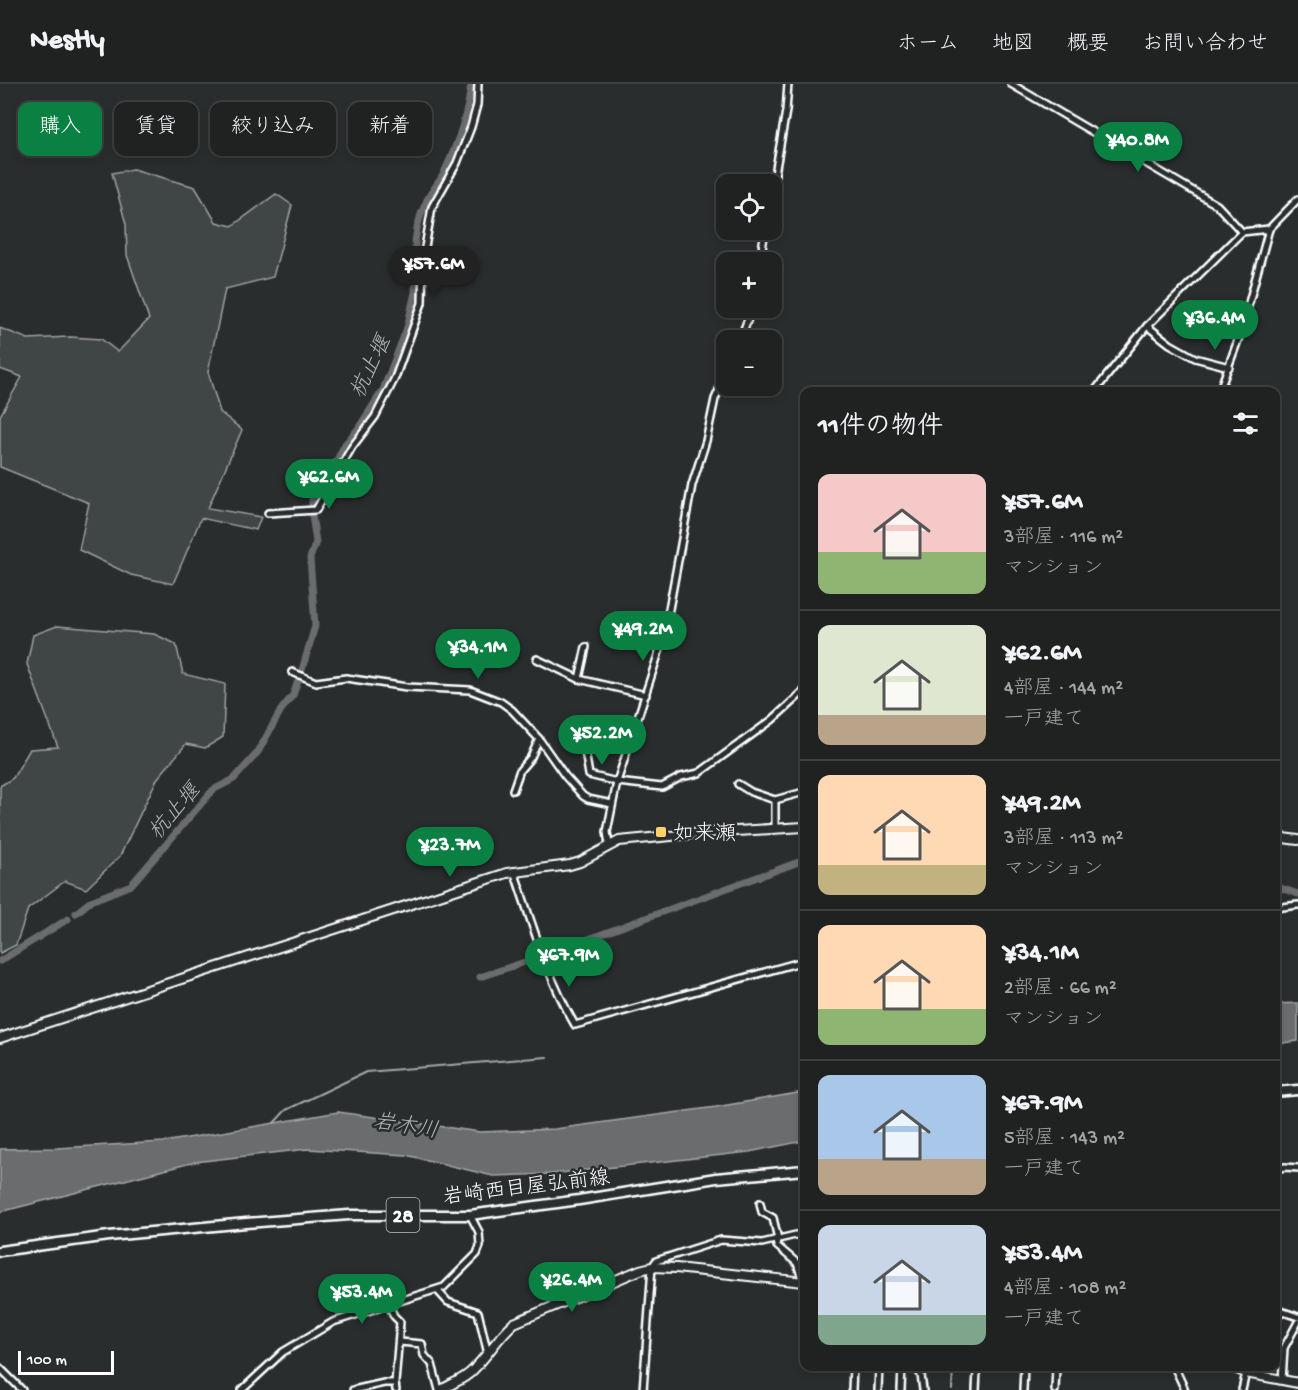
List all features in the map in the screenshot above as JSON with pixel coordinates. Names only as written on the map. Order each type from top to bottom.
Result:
[{"type":"main road","points":[[1280,1092],[1298,1090]]},
{"type":"main road","name":"岩崎西目屋弘前線","points":[[0,1251],[109,1236],[349,1215],[470,1215],[716,1178],[800,1170]]},
{"type":"street","points":[[268,513],[316,510],[352,447],[375,417],[395,378],[422,303],[423,259],[432,207],[457,163],[471,127],[477,105],[478,84]]},
{"type":"street","points":[[775,174],[789,84]]},
{"type":"street","points":[[1011,84],[1217,205],[1242,232]]},
{"type":"street","points":[[1221,387],[1241,332],[1269,229],[1298,199]]},
{"type":"street","points":[[1098,387],[1147,326],[1242,232],[1269,229]]},
{"type":"street","points":[[1147,326],[1170,344],[1194,358],[1229,367]]},
{"type":"street","points":[[609,844],[607,831],[617,782],[646,695],[669,609],[692,484],[706,441],[716,396]]},
{"type":"street","points":[[579,679],[586,647]]},
{"type":"street","points":[[537,659],[579,679],[646,695]]},
{"type":"street","points":[[292,672],[316,682],[346,678],[407,687],[470,690],[501,702],[512,710],[539,739],[565,776],[583,796],[612,804]]},
{"type":"street","points":[[585,751],[589,775],[617,782],[662,787],[681,777],[699,773],[772,720],[800,695]]},
{"type":"street","points":[[513,790],[520,771],[531,757],[539,739]]},
{"type":"street","points":[[738,784],[775,800],[800,793]]},
{"type":"street","points":[[775,800],[775,829]]},
{"type":"street","points":[[0,1038],[514,871],[580,862],[609,844],[619,841],[800,827]]},
{"type":"street","points":[[1280,838],[1298,840]]},
{"type":"street","points":[[514,871],[541,950],[563,1004],[575,1024],[800,962]]},
{"type":"street","points":[[1280,907],[1298,905]]},
{"type":"street","points":[[1280,1168],[1298,1168]]},
{"type":"street","points":[[760,1203],[762,1212],[773,1218],[777,1246],[797,1263],[800,1272]]},
{"type":"street","points":[[242,1390],[283,1352],[333,1322],[444,1287],[477,1254],[480,1246],[479,1232],[470,1215]]},
{"type":"street","points":[[644,1390],[652,1267],[656,1262],[721,1240],[762,1244],[800,1234]]},
{"type":"street","points":[[400,1342],[422,1344],[424,1355],[432,1364],[440,1390],[471,1372],[514,1323],[640,1270],[652,1267],[800,1282]]},
{"type":"street","points":[[437,1290],[448,1302],[478,1312],[488,1354]]},
{"type":"street","points":[[389,1305],[400,1322],[396,1390]]},
{"type":"street","points":[[1280,1311],[1298,1317]]},
{"type":"street","points":[[1282,1381],[1284,1348],[1298,1322]]},
{"type":"street","points":[[0,1368],[22,1390]]},
{"type":"street","points":[[852,1390],[853,1371]]},
{"type":"street","points":[[878,1390],[879,1371]]},
{"type":"street","points":[[901,1390],[902,1371]]},
{"type":"street","points":[[920,1371],[922,1390]]},
{"type":"street","points":[[976,1390],[977,1371]]},
{"type":"street","points":[[1023,1390],[1024,1371]]},
{"type":"street","points":[[1055,1390],[1056,1371]]},
{"type":"street","points":[[1176,1371],[1185,1390]]},
{"type":"street","points":[[1242,1390],[1246,1372],[1298,1383]]},
{"type":"street","points":[[353,1390],[384,1383],[395,1383]]},
{"type":"shaded area","points":[[133,169],[195,187],[216,222],[232,226],[276,194],[292,205],[273,277],[225,289],[208,372],[220,412],[242,430],[208,508],[261,517],[256,530],[201,518],[173,584],[131,575],[79,550],[89,503],[0,467],[0,416],[22,377],[0,369],[0,328],[28,339],[70,337],[101,339],[118,352],[149,319],[127,255],[126,224],[112,173]]},
{"type":"shaded area","points":[[57,626],[154,634],[176,644],[183,674],[225,684],[223,737],[205,748],[186,744],[157,779],[120,856],[86,889],[65,881],[28,909],[16,945],[0,953],[0,786],[13,778],[30,749],[58,747],[27,664],[33,635]]},
{"type":"water","points":[[1298,1003],[1298,1041],[1280,1043],[1280,1004]]},
{"type":"water","name":"岩木川","points":[[800,1093],[800,1142],[749,1152],[551,1174],[493,1176],[406,1155],[307,1149],[195,1162],[0,1212],[0,1149],[164,1142],[338,1112],[480,1132],[555,1129],[716,1107]]},
{"type":"waterway","name":"杭止堰","points":[[415,254],[419,220],[429,197],[444,173],[457,141],[465,118],[471,84]]},
{"type":"waterway","name":"杭止堰","points":[[312,505],[312,492],[337,460],[345,444],[358,429],[383,390],[407,328],[415,292],[416,263]]},
{"type":"waterway","name":"杭止堰","points":[[302,670],[315,626],[310,558],[316,542],[312,515]]},
{"type":"waterway","name":"杭止堰","points":[[76,913],[91,901],[131,885],[213,790],[234,779],[258,752],[281,710],[293,695],[298,681]]},
{"type":"waterway","points":[[480,977],[800,861]]},
{"type":"waterway","points":[[1280,888],[1298,894]]},
{"type":"waterway","name":"杭止堰","points":[[0,961],[68,919]]},
{"type":"waterway","points":[[274,1123],[286,1110],[366,1072],[547,1057]]},
{"type":"waterway","points":[[952,1390],[953,1371]]},
{"type":"place","name":"如来瀬","points":[[661,832]]}]
